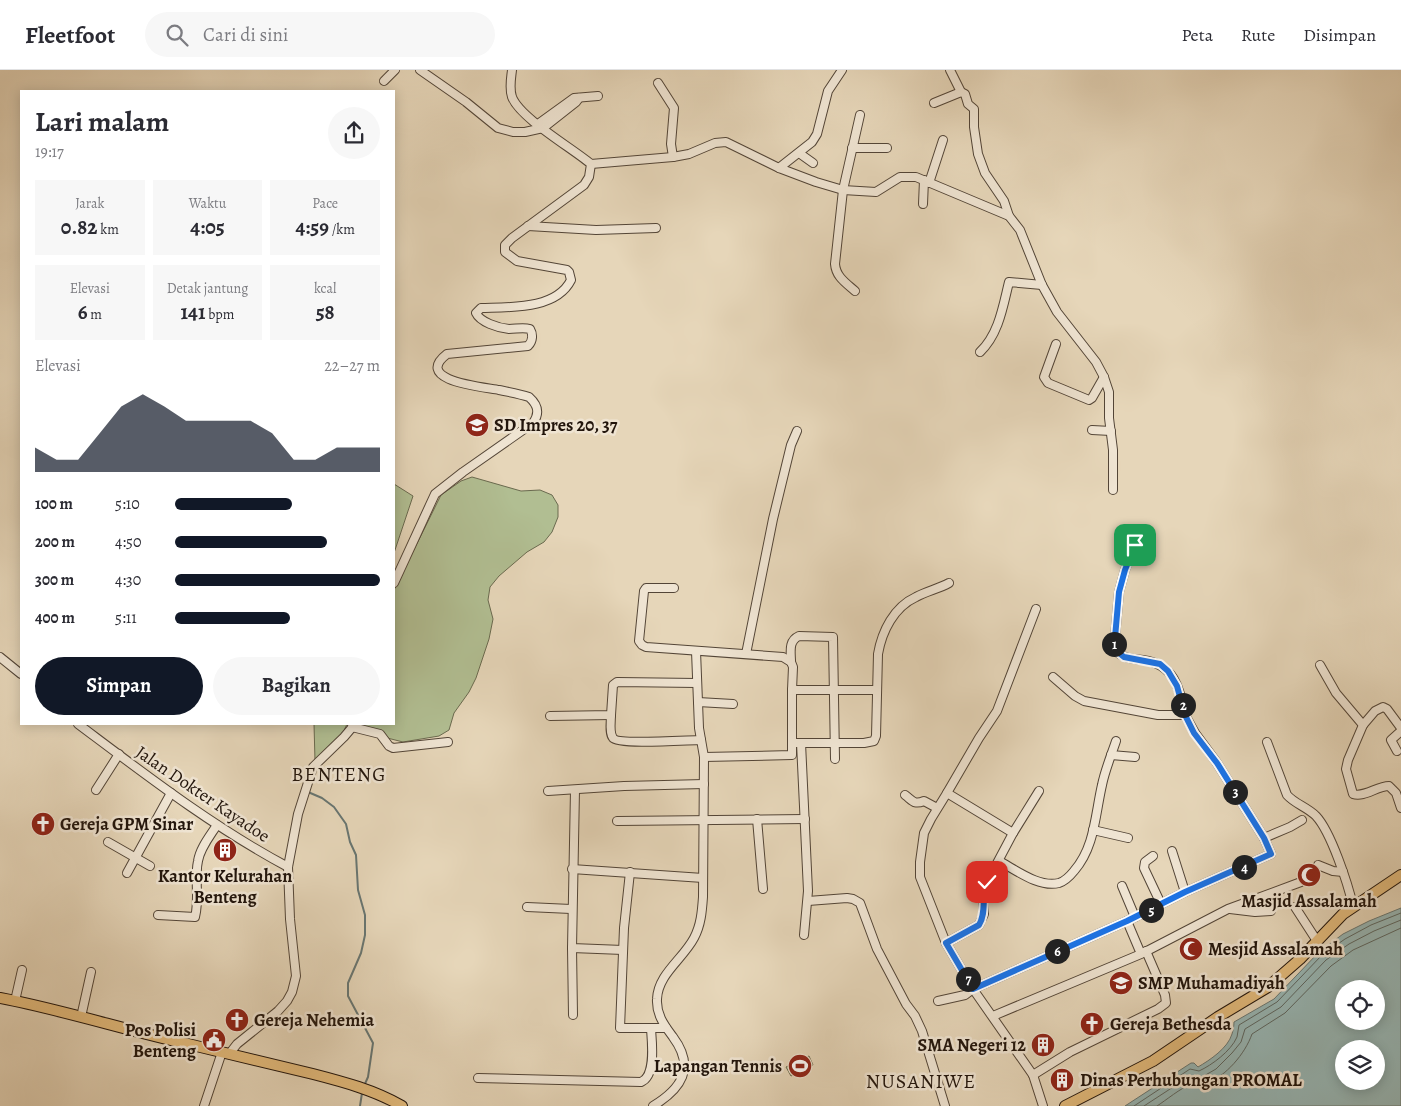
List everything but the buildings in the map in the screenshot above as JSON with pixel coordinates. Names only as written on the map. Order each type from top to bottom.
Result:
[{"type":"main road","points":[[1065,1106],[1153,1061],[1218,1017],[1268,987],[1300,960],[1353,906],[1401,875]]},
{"type":"main road","points":[[0,998],[226,1052],[356,1086],[369,1090],[402,1106]]},
{"type":"street","points":[[384,81],[395,70]]},
{"type":"street","points":[[420,70],[466,102],[498,128],[513,132],[524,132],[539,127],[579,98],[598,96]]},
{"type":"street","points":[[512,70],[510,84],[513,99],[521,110],[539,127],[591,164],[673,157],[689,154],[715,143],[726,142],[779,168],[844,190],[876,192],[905,176],[916,177],[1009,216]]},
{"type":"street","points":[[779,168],[812,142],[817,134],[828,91],[842,70]]},
{"type":"street","points":[[950,70],[961,92],[965,94],[968,104],[974,109],[976,144],[982,165],[1004,201],[1009,216],[1024,238],[1042,285],[1057,312],[1096,362],[1104,377],[1109,392],[1113,450],[1113,490]]},
{"type":"street","points":[[658,84],[674,108],[670,144],[673,157]]},
{"type":"street","points":[[934,103],[961,92]]},
{"type":"street","points":[[855,291],[840,278],[836,268],[844,190],[860,115]]},
{"type":"street","points":[[924,204],[926,182],[943,140]]},
{"type":"street","points":[[852,148],[887,148]]},
{"type":"street","points":[[799,153],[813,163]]},
{"type":"street","points":[[395,580],[435,494],[533,423],[537,417],[536,405],[529,397],[453,381],[444,377],[437,367],[438,363],[447,354],[528,346],[532,340],[530,329],[500,327],[479,319],[476,313],[477,310],[481,308],[512,308],[534,305],[555,296],[570,283],[569,272],[566,270],[518,261],[505,252],[505,245],[584,184],[589,177],[591,164]]},
{"type":"street","points":[[528,226],[596,230],[656,228]]},
{"type":"street","points":[[980,352],[988,344],[996,328],[1009,282],[1042,285]]},
{"type":"street","points":[[1056,344],[1044,377],[1048,383],[1089,400],[1104,377]]},
{"type":"street","points":[[746,654],[773,519],[791,445],[797,430]]},
{"type":"street","points":[[1092,430],[1111,430]]},
{"type":"street","points":[[938,1001],[965,995],[973,989],[1270,855],[1271,851],[1264,838],[1217,763],[1194,733],[1185,715],[1177,686],[1168,671],[1160,664],[1124,657],[1114,649],[1119,592],[1135,545]]},
{"type":"street","points":[[792,743],[864,744],[874,741],[876,736],[876,667],[879,646],[900,606],[914,597],[949,583]]},
{"type":"street","points":[[674,588],[646,588],[644,591],[639,641],[646,647],[783,657],[791,662]]},
{"type":"street","points":[[1036,609],[997,711],[927,826],[924,833],[919,871],[946,943],[973,989],[1033,1075],[1043,1106]]},
{"type":"street","points":[[792,754],[793,667],[791,662],[791,642],[799,636],[834,637],[835,759]]},
{"type":"street","points":[[653,1106],[676,1089],[684,1072],[680,1048],[666,1028],[657,1007],[657,1000],[660,985],[694,940],[698,931],[703,897],[704,757],[696,683],[696,651]]},
{"type":"street","points":[[0,657],[20,673]]},
{"type":"street","points":[[1320,665],[1336,693],[1364,725]]},
{"type":"street","points":[[1054,677],[1075,696],[1084,701],[1150,714],[1185,715]]},
{"type":"street","points":[[696,683],[615,683],[612,687],[611,734],[616,741],[630,742],[701,740]]},
{"type":"street","points":[[792,690],[876,690]]},
{"type":"street","points":[[698,702],[733,704]]},
{"type":"street","points":[[1397,751],[1392,740],[1401,730],[1383,707],[1375,711],[1364,725],[1346,765],[1346,769],[1353,794],[1359,796],[1378,788],[1389,786],[1396,793],[1401,808]]},
{"type":"street","points":[[550,716],[611,715]]},
{"type":"street","name":"Jalan Dokter Kayadoe","points":[[79,725],[170,793],[254,849],[288,868]]},
{"type":"street","points":[[204,1106],[226,1052],[278,1011],[292,992],[296,976],[290,919],[288,868],[298,814],[310,773],[317,761],[353,726],[380,734],[389,746],[393,748],[448,742]]},
{"type":"street","points":[[999,861],[1040,882],[1059,883],[1065,880],[1089,849],[1102,786],[1116,741]]},
{"type":"street","points":[[1267,742],[1284,790],[1294,801],[1313,813],[1320,821],[1343,872],[1353,906]]},
{"type":"street","points":[[801,743],[808,901],[804,935]]},
{"type":"street","points":[[96,790],[118,754]]},
{"type":"street","points":[[704,757],[802,754]]},
{"type":"street","points":[[1111,755],[1135,757]]},
{"type":"street","points":[[548,790],[704,784]]},
{"type":"street","points":[[573,1014],[571,909],[575,790]]},
{"type":"street","points":[[946,943],[979,925],[984,914],[983,894],[985,888],[1039,791]]},
{"type":"street","points":[[127,873],[170,793]]},
{"type":"street","points":[[948,793],[1014,833]]},
{"type":"street","points":[[905,795],[914,802],[919,804],[924,801],[937,808]]},
{"type":"street","points":[[757,819],[763,889]]},
{"type":"street","points":[[617,821],[805,819]]},
{"type":"street","points":[[1264,838],[1290,828],[1302,820]]},
{"type":"street","points":[[158,915],[195,917],[197,906],[197,861],[217,825]]},
{"type":"street","points":[[1093,830],[1128,838]]},
{"type":"street","points":[[108,842],[136,856],[150,866]]},
{"type":"street","points":[[1172,851],[1185,892]]},
{"type":"street","points":[[1153,856],[1145,862],[1144,868],[1162,904]]},
{"type":"street","points":[[1318,865],[1332,871],[1343,872]]},
{"type":"street","points":[[572,869],[703,878]]},
{"type":"street","points":[[630,872],[623,950],[620,1028],[666,1028]]},
{"type":"street","points":[[993,1016],[1144,952],[1228,909],[1301,882]]},
{"type":"street","points":[[1122,886],[1135,917]]},
{"type":"street","points":[[808,901],[847,898],[853,899],[860,904],[877,949],[922,1031],[945,1106]]},
{"type":"street","points":[[527,907],[571,909]]},
{"type":"street","points":[[1295,907],[1317,941]]},
{"type":"street","points":[[1228,909],[1255,912],[1271,910]]},
{"type":"street","points":[[1033,1075],[1070,1052],[1166,1003],[1165,995],[1127,921]]},
{"type":"street","points":[[572,948],[623,950]]},
{"type":"street","points":[[15,1001],[22,970]]},
{"type":"street","points":[[81,1017],[92,972]]},
{"type":"street","points":[[478,1078],[641,1082],[649,1076],[651,1028]]},
{"type":"green space","points":[[472,477],[521,491],[540,490],[552,495],[558,505],[558,517],[552,532],[544,542],[527,552],[499,576],[490,587],[488,600],[493,619],[489,639],[476,678],[469,692],[454,713],[449,730],[439,736],[403,742],[356,730],[358,725],[395,725],[395,588],[441,495],[461,481]]},
{"type":"green space","points":[[395,485],[413,496],[395,550]]},
{"type":"green space","points":[[314,725],[347,725],[342,735],[315,761]]},
{"type":"green space","name":"Lapangan Tennis","points":[[809,1056],[813,1065],[791,1076],[786,1067]]},
{"type":"water","points":[[1401,908],[1401,1106],[1125,1106],[1191,1063],[1198,1067],[1213,1057],[1223,1049],[1230,1039],[1234,1022],[1274,999],[1319,952],[1343,934]]},
{"type":"waterway","points":[[308,792],[322,798],[334,807],[346,824],[350,842],[356,855],[358,890],[365,915],[365,935],[361,953],[348,983],[348,996],[373,1043],[368,1077],[364,1086]]},
{"type":"waterway","points":[[360,1106],[362,1093]]},
{"type":"place","name":"SD Impres 20, 37","points":[[477,425]]},
{"type":"place","name":"Gereja GPM Sinar","points":[[43,824]]},
{"type":"place","name":"Kantor Kelurahan Benteng","points":[[225,850]]},
{"type":"place","name":"Masjid Assalamah","points":[[1309,875]]},
{"type":"place","name":"Mesjid Assalamah","points":[[1191,949]]},
{"type":"place","name":"SMP Muhamadiyah","points":[[1121,983]]},
{"type":"place","name":"Gereja Nehemia","points":[[237,1020]]},
{"type":"place","name":"Gereja Bethesda","points":[[1092,1024]]},
{"type":"place","name":"Pos Polisi Benteng","points":[[214,1040]]},
{"type":"place","name":"SMA Negeri 12","points":[[1043,1045]]},
{"type":"place","name":"Lapangan Tennis","points":[[800,1066]]},
{"type":"place","name":"Dinas Perhubungan PROMAL","points":[[1062,1080]]},
{"type":"district","name":"BENTENG","points":[[339,774]]},
{"type":"district","name":"NUSANIWE","points":[[921,1081]]},
{"type":"route","points":[[987,882],[983,894],[984,914],[979,925],[946,943],[973,989],[1127,921],[1185,892],[1271,854],[1264,838],[1217,763],[1194,733],[1185,715],[1181,695],[1168,671],[1160,664],[1124,657],[1114,649],[1119,592],[1135,545]]}]
